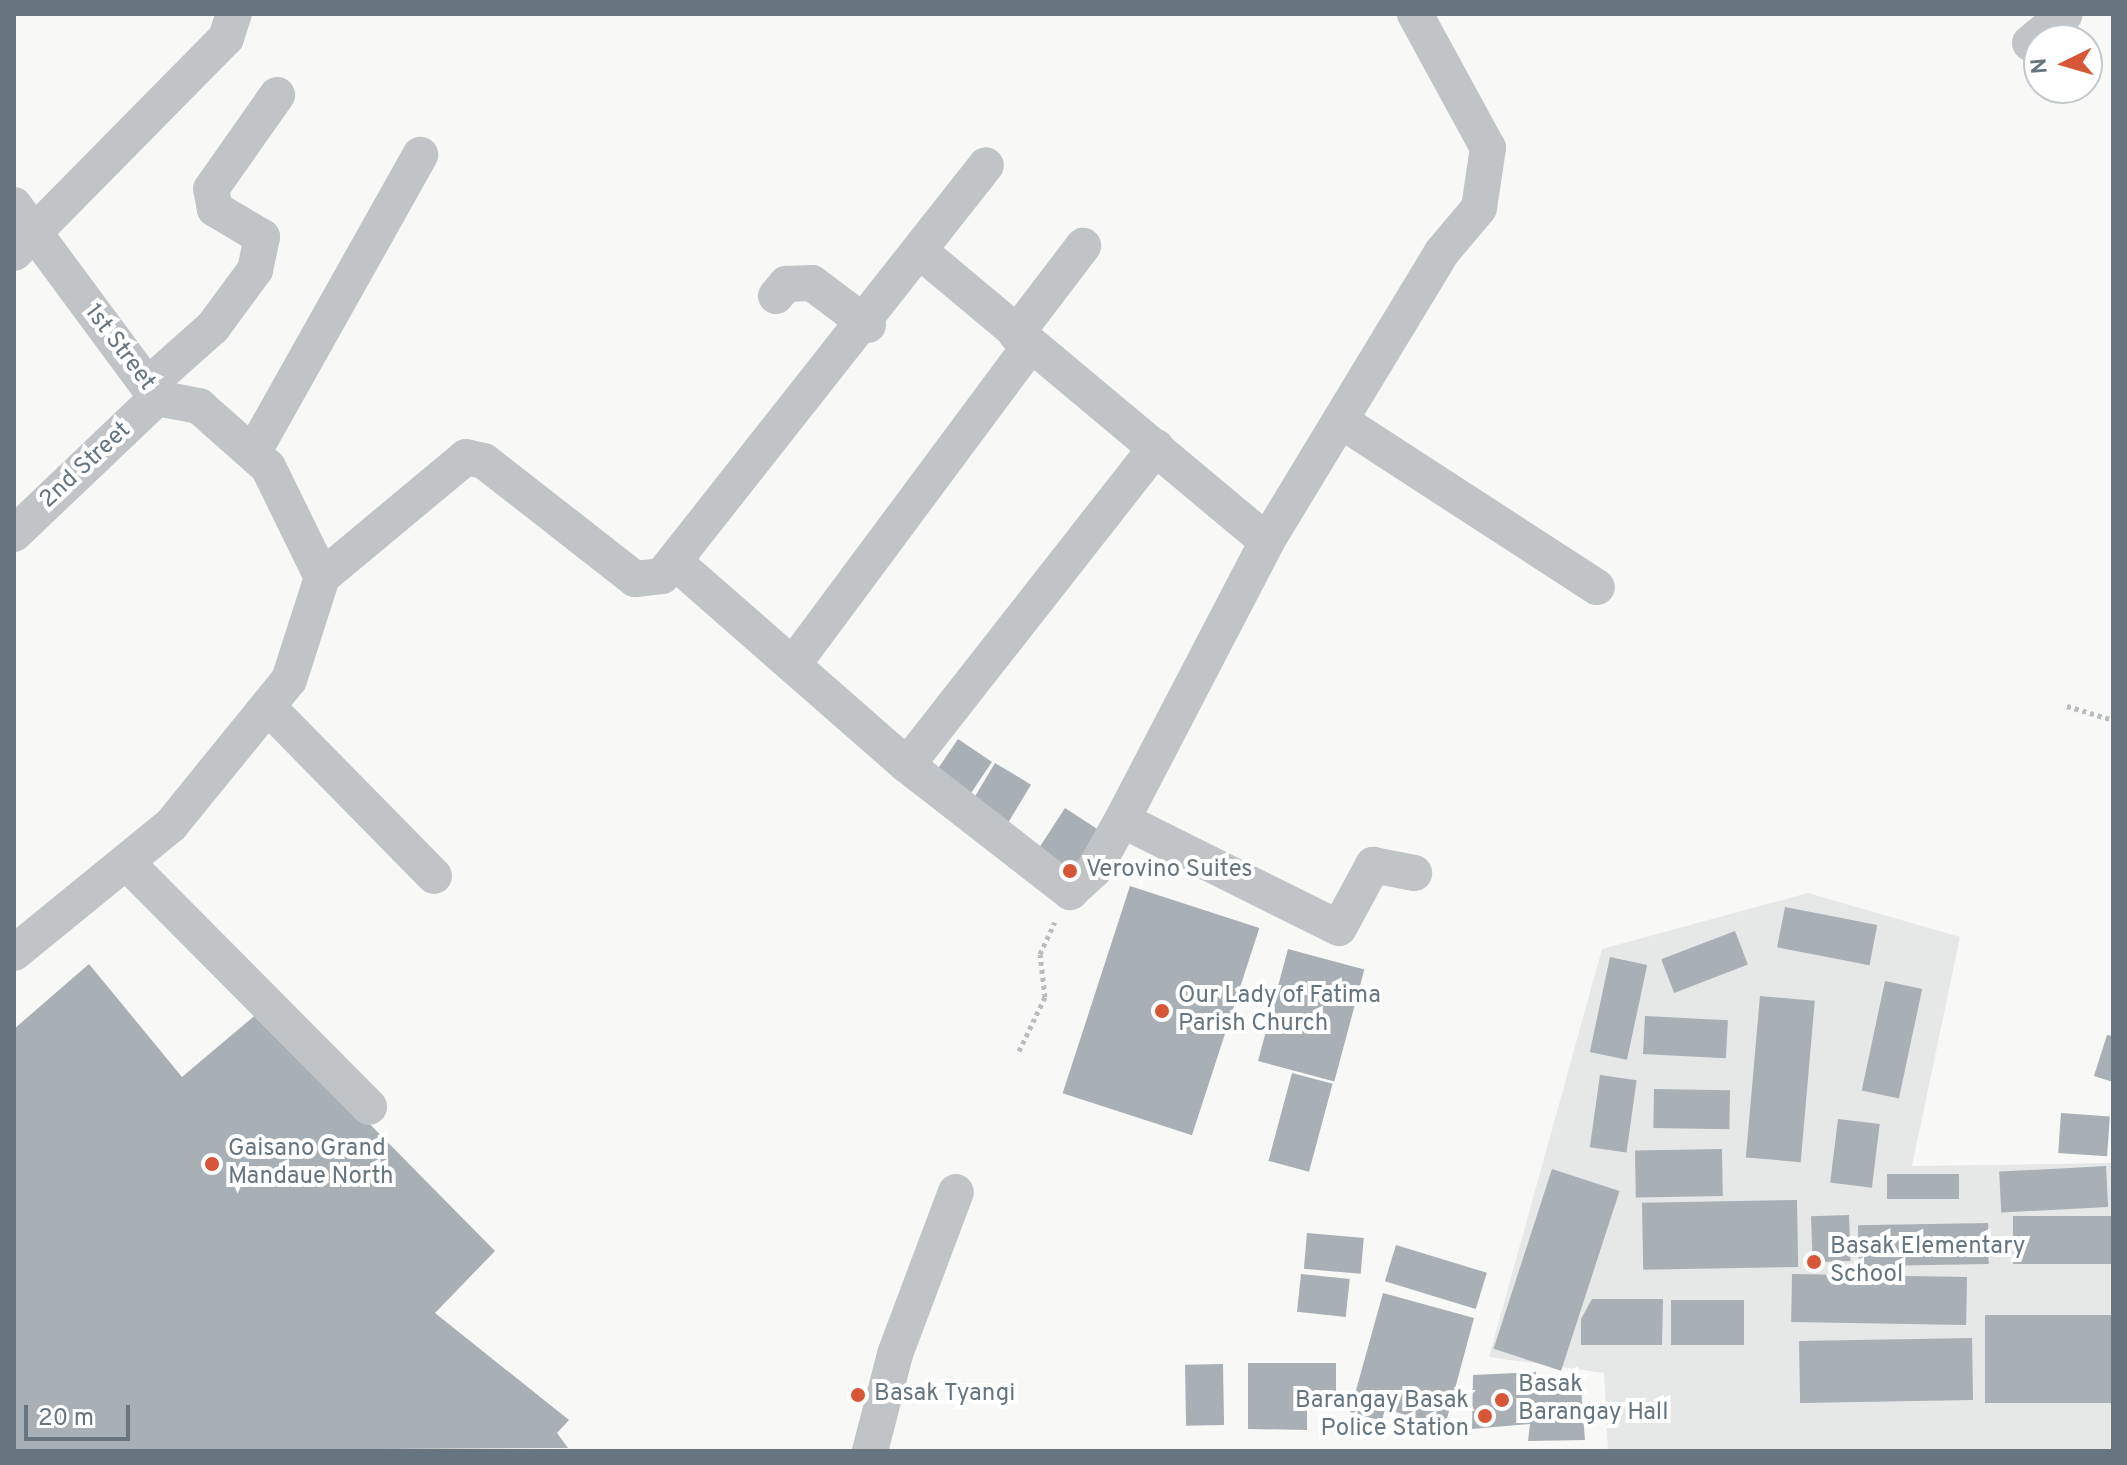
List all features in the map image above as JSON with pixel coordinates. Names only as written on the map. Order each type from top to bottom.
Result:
[{"type":"street","points":[[21,230],[226,38],[234,14]]},
{"type":"street","points":[[676,563],[795,662],[907,765],[1070,892],[1094,870],[1267,541],[1487,184],[1488,148],[1415,14]]},
{"type":"street","name":"2nd Street","points":[[14,534],[213,327],[255,270],[262,237],[215,209],[211,189],[277,95]]},
{"type":"street","points":[[253,453],[420,155]]},
{"type":"street","points":[[14,953],[171,825],[270,709],[306,640],[322,577],[466,457],[484,461],[635,579],[648,582],[676,563],[868,325],[986,165]]},
{"type":"street","name":"1st Street","points":[[21,230],[153,391],[199,406],[268,467],[322,577]]},
{"type":"street","points":[[795,662],[1023,340],[1083,246]]},
{"type":"street","points":[[922,253],[1267,541]]},
{"type":"street","points":[[776,296],[786,284],[812,283],[868,325]]},
{"type":"street","points":[[1341,421],[1597,587]]},
{"type":"street","points":[[907,765],[1156,447]]},
{"type":"street","points":[[270,709],[434,876]]},
{"type":"street","points":[[1122,820],[1339,928],[1373,865],[1414,873]]},
{"type":"street","points":[[126,862],[369,1107]]},
{"type":"street","points":[[870,1451],[895,1354],[956,1192]]},
{"type":"path","points":[[2067,706],[2113,720]]},
{"type":"path","points":[[1019,1051],[1045,997],[1040,954],[1070,892]]},
{"type":"shaded area","name":"Basak Elementary School","points":[[1808,893],[1960,937],[1912,1166],[2113,1163],[2113,1451],[1608,1451],[1604,1373],[1489,1357],[1602,949]]},
{"type":"building","points":[[958,739],[992,762],[963,804],[929,781]]},
{"type":"building","points":[[995,763],[1031,785],[1005,828],[969,807]]},
{"type":"building","points":[[1065,808],[1102,832],[1073,876],[1036,852]]},
{"type":"building","name":"Our Lady of Fatima Parish Church","points":[[1130,886],[1259,928],[1192,1135],[1063,1093]]},
{"type":"building","points":[[1785,907],[1877,925],[1869,965],[1777,947]]},
{"type":"building","points":[[1735,931],[1748,965],[1674,993],[1661,959]]},
{"type":"building","points":[[1288,949],[1364,969],[1334,1081],[1258,1061]]},
{"type":"building","points":[[1610,957],[1647,965],[1627,1060],[1590,1052]]},
{"type":"building","name":"Gaisano Grand Mandaue North","points":[[89,964],[182,1077],[259,1012],[495,1251],[435,1313],[569,1420],[557,1433],[568,1448],[14,1451],[14,1029]]},
{"type":"building","points":[[1885,981],[1922,989],[1899,1098],[1862,1091]]},
{"type":"building","points":[[1760,996],[1815,1001],[1801,1162],[1746,1157]]},
{"type":"building","points":[[1645,1016],[1728,1020],[1726,1058],[1643,1054]]},
{"type":"building","points":[[2107,1035],[2113,1036],[2113,1082],[2094,1076]]},
{"type":"building","points":[[1292,1073],[1333,1084],[1309,1172],[1268,1161]]},
{"type":"building","points":[[1600,1075],[1637,1080],[1626,1152],[1590,1147]]},
{"type":"building","points":[[1654,1089],[1730,1090],[1729,1129],[1653,1128]]},
{"type":"building","points":[[2061,1113],[2110,1116],[2107,1156],[2058,1153]]},
{"type":"building","points":[[1838,1119],[1880,1124],[1872,1188],[1830,1183]]},
{"type":"building","points":[[1722,1149],[1723,1196],[1636,1198],[1635,1151]]},
{"type":"building","points":[[2106,1166],[2108,1207],[2001,1213],[1999,1172]]},
{"type":"building","points":[[1552,1169],[1620,1191],[1561,1371],[1494,1349]]},
{"type":"building","points":[[1887,1174],[1959,1174],[1959,1199],[1887,1199]]},
{"type":"building","points":[[1797,1200],[1798,1267],[1643,1270],[1642,1203]]},
{"type":"building","points":[[1849,1215],[1851,1261],[1813,1262],[1811,1216]]},
{"type":"building","points":[[2013,1216],[2113,1216],[2113,1264],[2013,1264]]},
{"type":"building","points":[[1988,1223],[1989,1264],[1859,1266],[1858,1225]]},
{"type":"building","points":[[1307,1233],[1364,1238],[1361,1274],[1304,1269]]},
{"type":"building","points":[[1396,1245],[1487,1273],[1476,1309],[1385,1281]]},
{"type":"building","points":[[1301,1274],[1350,1279],[1346,1317],[1297,1312]]},
{"type":"building","points":[[1792,1274],[1967,1277],[1966,1325],[1791,1322]]},
{"type":"building","points":[[1383,1293],[1474,1318],[1445,1426],[1385,1409],[1382,1421],[1350,1412]]},
{"type":"building","points":[[1592,1299],[1663,1299],[1662,1345],[1581,1345],[1581,1319]]},
{"type":"building","points":[[1671,1300],[1744,1300],[1744,1345],[1671,1345]]},
{"type":"building","points":[[1985,1315],[2113,1315],[2113,1403],[1985,1403]]},
{"type":"building","points":[[1972,1338],[1973,1400],[1800,1403],[1799,1341]]},
{"type":"building","points":[[1248,1363],[1336,1363],[1336,1402],[1307,1401],[1307,1430],[1248,1429]]},
{"type":"building","points":[[1223,1364],[1224,1425],[1186,1426],[1185,1365]]},
{"type":"building","points":[[1536,1372],[1533,1389],[1581,1388],[1585,1440],[1528,1441],[1530,1424],[1472,1429],[1473,1375]]},
{"type":"place","name":"Verovino Suites","points":[[1070,871]]},
{"type":"place","name":"Our Lady of Fatima Parish Church","points":[[1162,1011]]},
{"type":"place","name":"Gaisano Grand Mandaue North","points":[[212,1164]]},
{"type":"place","name":"Basak Elementary School","points":[[1814,1262]]},
{"type":"place","name":"Basak Tyangi","points":[[858,1395]]},
{"type":"place","name":"Basak Barangay Hall","points":[[1502,1400]]},
{"type":"place","name":"Barangay Basak Police Station","points":[[1485,1416]]}]
